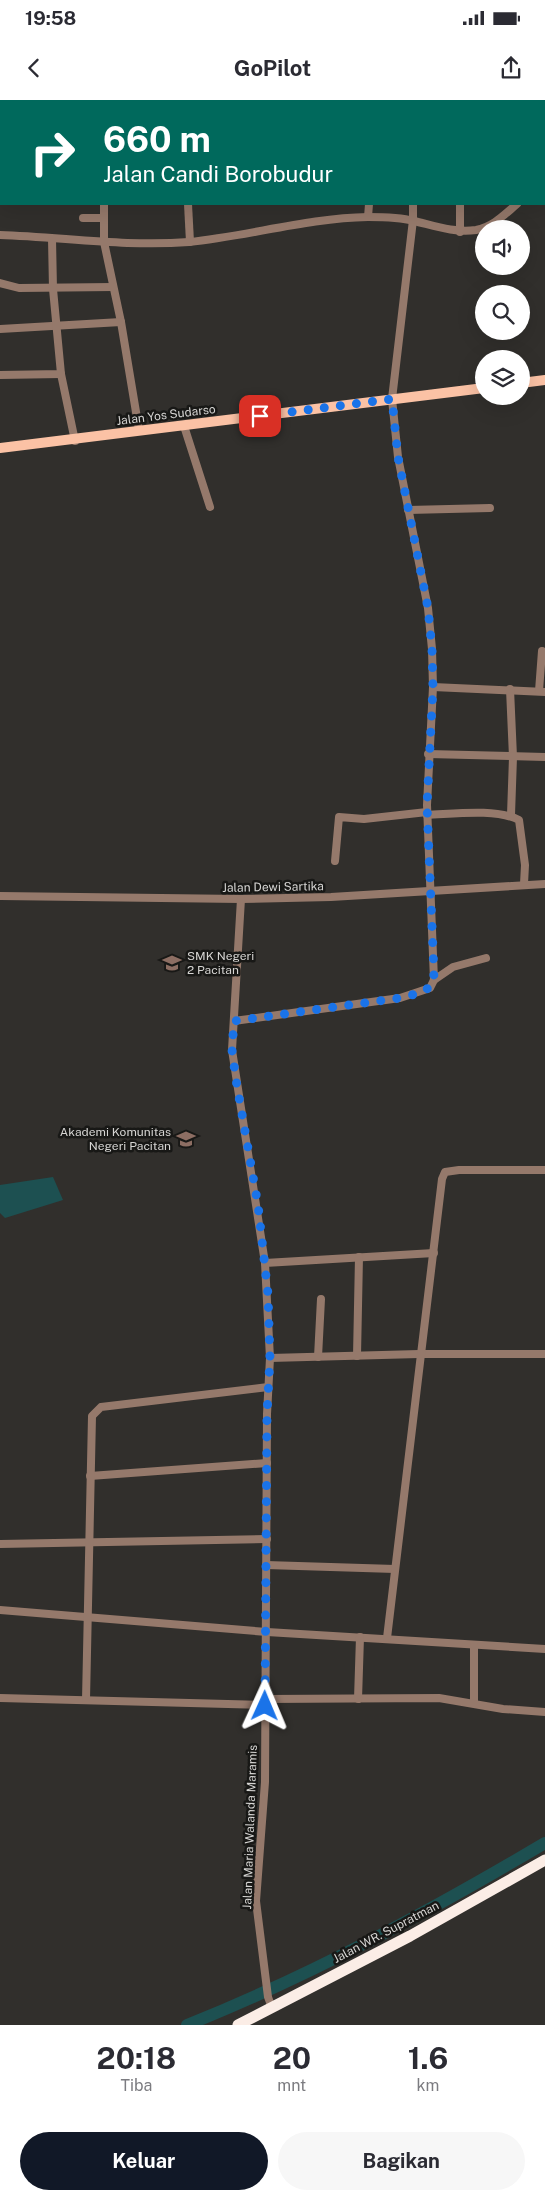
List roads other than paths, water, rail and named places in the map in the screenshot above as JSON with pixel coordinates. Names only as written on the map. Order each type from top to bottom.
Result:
[{"type":"highway","name":"Jalan WR. Supratman","points":[[238,2025],[270,2002],[410,1936],[545,1860]]},
{"type":"main road","points":[[530,382],[545,380]]},
{"type":"main road","name":"Jalan Yos Sudarso","points":[[0,448],[75,441],[139,430],[475,389]]},
{"type":"street","points":[[104,205],[104,242],[121,322],[139,430]]},
{"type":"street","points":[[188,205],[190,242]]},
{"type":"street","points":[[368,217],[370,205]]},
{"type":"street","points":[[413,205],[413,220],[392,399],[398,457],[428,608],[433,687],[428,754],[427,813],[434,980]]},
{"type":"street","points":[[460,205],[460,232]]},
{"type":"street","points":[[0,235],[104,242],[190,242],[325,220],[368,217],[413,220],[460,232],[479,229],[496,222],[516,205]]},
{"type":"street","points":[[83,218],[104,218]]},
{"type":"street","points":[[52,239],[55,327],[61,374],[75,441]]},
{"type":"street","points":[[0,283],[19,288],[113,287]]},
{"type":"street","points":[[0,329],[121,322]]},
{"type":"street","points":[[0,375],[61,374]]},
{"type":"street","points":[[184,426],[210,507]]},
{"type":"street","points":[[408,510],[490,508]]},
{"type":"street","points":[[433,687],[542,691],[542,652]]},
{"type":"street","points":[[510,689],[513,757],[511,815]]},
{"type":"street","points":[[428,754],[545,758]]},
{"type":"street","points":[[335,861],[339,817],[364,819],[427,813],[511,815],[519,820],[522,829],[524,884]]},
{"type":"street","name":"Jalan Dewi Sartika","points":[[0,896],[241,899],[545,884]]},
{"type":"street","name":"Jalan Maria Walanda Maramis","points":[[241,899],[232,1050],[266,1263],[270,1358],[267,1463],[265,1782],[256,1901],[270,2002]]},
{"type":"street","points":[[234,1021],[400,998],[430,988],[434,980],[453,967],[486,958]]},
{"type":"street","points":[[387,1638],[419,1354],[434,1253],[442,1179],[445,1172],[460,1170],[545,1170]]},
{"type":"street","points":[[266,1263],[434,1253]]},
{"type":"street","points":[[357,1356],[359,1257]]},
{"type":"street","points":[[318,1357],[321,1300]]},
{"type":"street","points":[[270,1358],[419,1354],[545,1354]]},
{"type":"street","points":[[86,1700],[86,1617],[92,1416],[101,1407],[268,1387]]},
{"type":"street","points":[[90,1476],[267,1463]]},
{"type":"street","points":[[0,1544],[267,1539]]},
{"type":"street","points":[[266,1565],[395,1569]]},
{"type":"street","points":[[0,1610],[267,1632],[545,1649]]},
{"type":"street","points":[[358,1699],[360,1637]]},
{"type":"street","points":[[474,1645],[474,1703]]},
{"type":"street","points":[[0,1698],[265,1702],[439,1698],[503,1709],[545,1712]]},
{"type":"water","points":[[53,1177],[63,1200],[5,1218],[0,1213],[0,1185]]},
{"type":"waterway","points":[[187,2025],[280,1985],[370,1941],[545,1843]]},
{"type":"place","name":"SMK Negeri 2 Pacitan","points":[[172,963]]},
{"type":"place","name":"Akademi Komunitas Negeri Pacitan","points":[[186,1139]]}]
